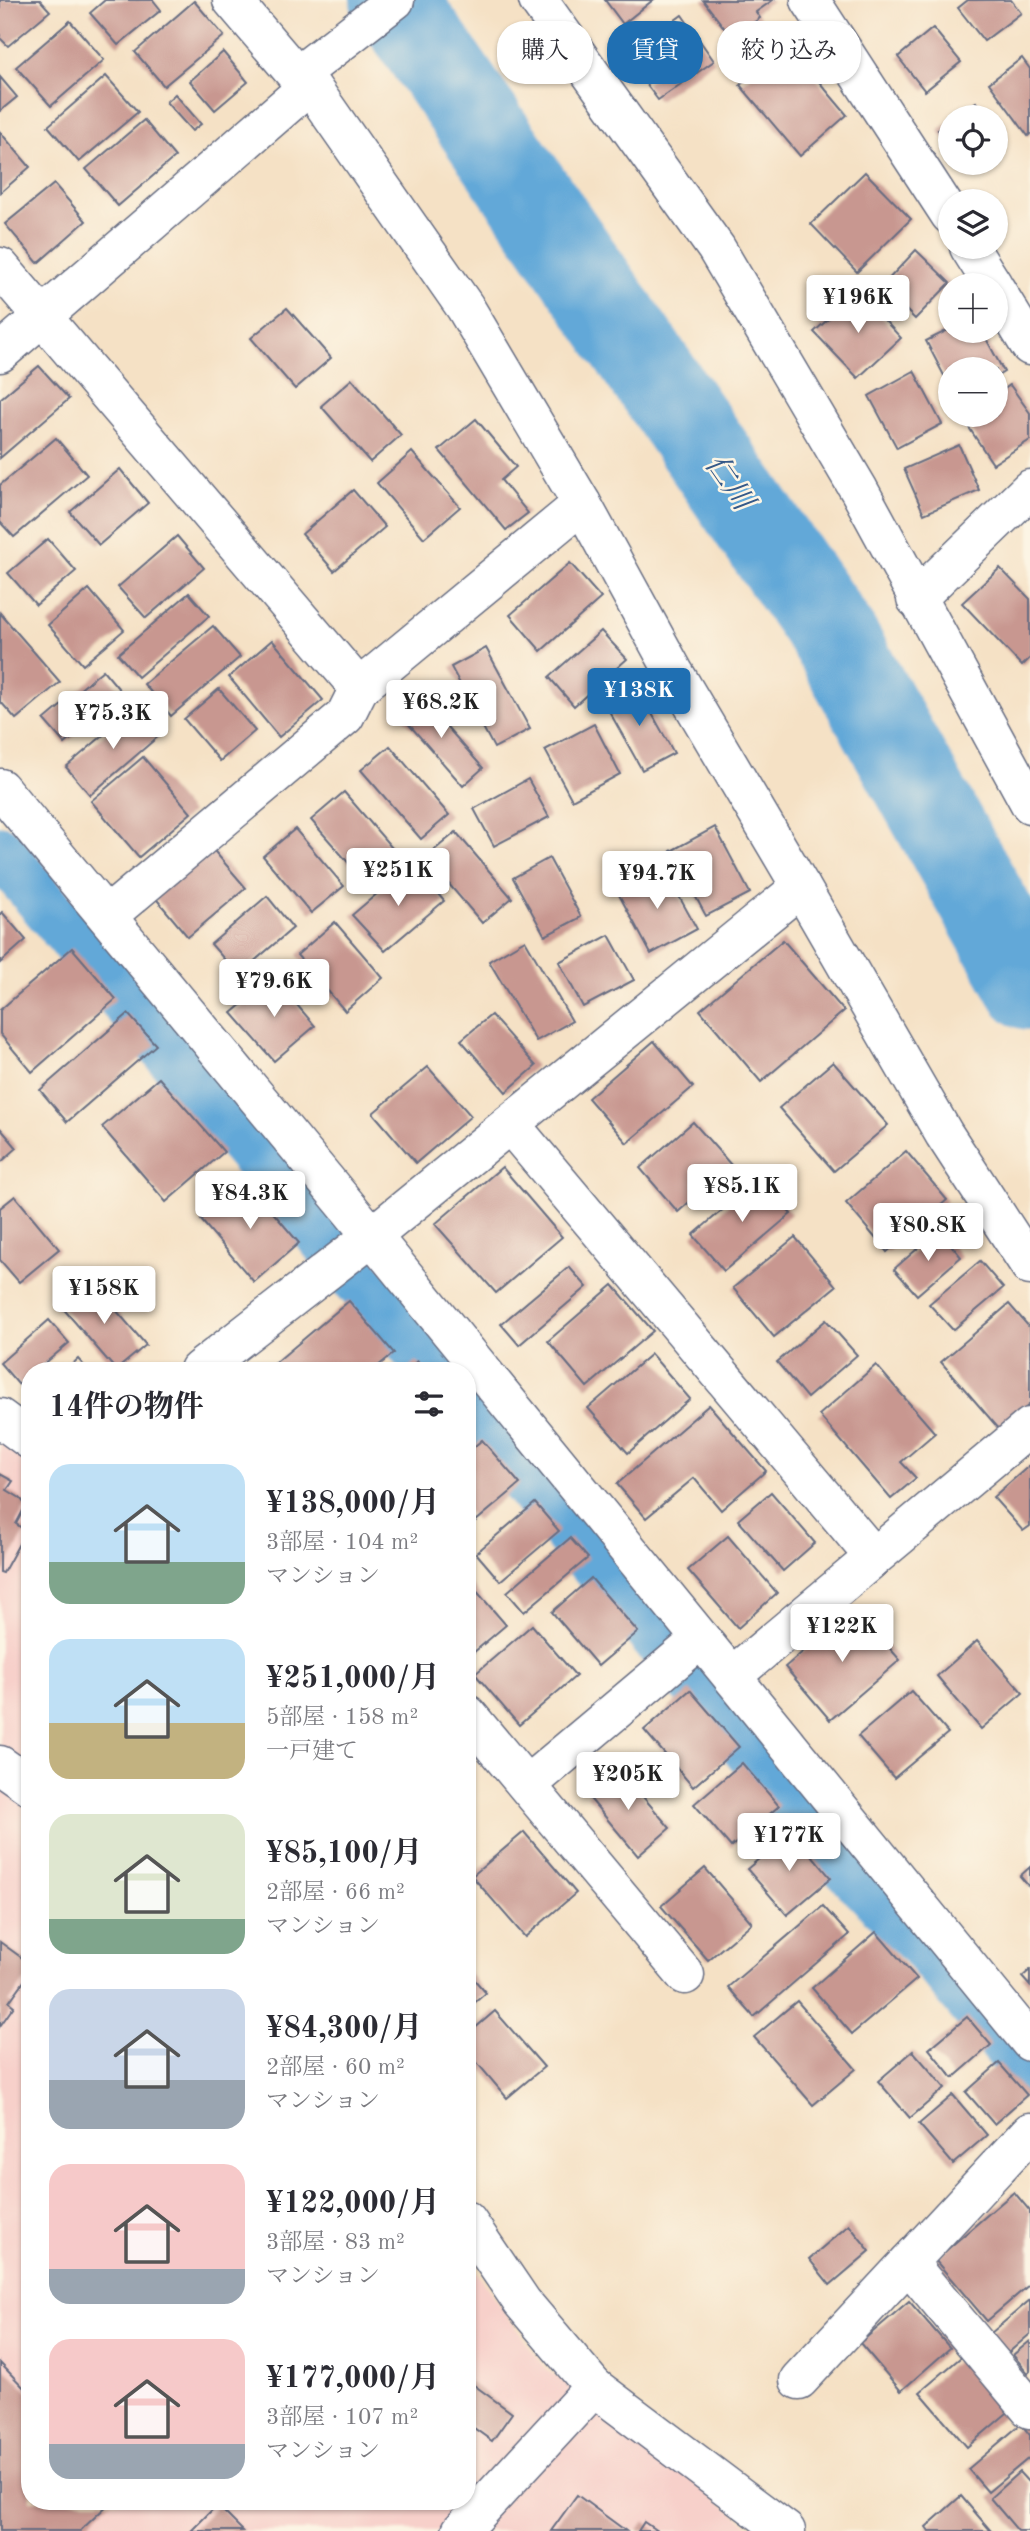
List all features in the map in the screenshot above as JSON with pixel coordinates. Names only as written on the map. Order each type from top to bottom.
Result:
[{"type":"street","points":[[232,0],[303,80],[465,307],[582,504],[675,674],[802,887],[944,1134],[1030,1266]]},
{"type":"street","points":[[0,353],[395,0]]},
{"type":"street","points":[[538,0],[716,248],[859,490],[1030,804]]},
{"type":"street","points":[[810,0],[938,197]]},
{"type":"street","points":[[0,267],[359,688]]},
{"type":"street","points":[[1008,310],[1030,346]]},
{"type":"street","points":[[916,599],[1030,489]]},
{"type":"street","points":[[107,916],[345,716],[359,688],[582,504]]},
{"type":"street","points":[[0,788],[475,1362]]},
{"type":"street","points":[[209,1362],[372,1236],[802,887]]},
{"type":"street","points":[[510,1124],[874,1557]]},
{"type":"street","points":[[476,1363],[1030,2042]]},
{"type":"street","points":[[0,1418],[21,1433]]},
{"type":"street","points":[[732,1676],[1030,1427]]},
{"type":"street","points":[[527,1785],[701,1639]]},
{"type":"street","points":[[476,1725],[685,1975]]},
{"type":"street","points":[[0,1765],[21,1780]]},
{"type":"street","points":[[799,2380],[1030,2132]]},
{"type":"street","points":[[476,2234],[522,2302],[594,2387],[786,2531]]},
{"type":"street","points":[[908,2263],[1030,2409]]},
{"type":"street","points":[[461,2531],[594,2387]]},
{"type":"shaded area","points":[[0,1436],[21,1452],[21,2510],[476,2510],[476,2272],[543,2366],[756,2531],[0,2531]]},
{"type":"building","points":[[0,0],[40,0],[50,11],[8,46],[0,38]]},
{"type":"building","points":[[105,0],[153,0],[161,10],[118,45],[90,13]]},
{"type":"building","points":[[605,0],[653,0],[627,21],[621,21]]},
{"type":"building","points":[[703,0],[773,0],[756,12],[760,18],[756,21],[719,21]]},
{"type":"building","points":[[968,0],[1011,0],[1021,13],[984,41],[958,8]]},
{"type":"building","points":[[194,1],[224,36],[164,86],[135,52]]},
{"type":"building","points":[[682,15],[686,21],[674,21]]},
{"type":"building","points":[[70,21],[104,60],[51,106],[16,67]]},
{"type":"building","points":[[933,28],[961,62],[925,91],[898,57]]},
{"type":"building","points":[[703,45],[714,61],[703,69]]},
{"type":"building","points":[[223,52],[248,82],[215,110],[190,81]]},
{"type":"building","points":[[1022,58],[1030,69],[1028,136],[1008,105],[1005,105],[989,83]]},
{"type":"building","points":[[106,76],[138,112],[79,162],[48,126]]},
{"type":"building","points":[[0,77],[17,97],[0,111]]},
{"type":"building","points":[[646,84],[681,84],[658,100]]},
{"type":"building","points":[[821,84],[847,115],[800,156],[740,85]]},
{"type":"building","points":[[175,94],[201,124],[192,131],[166,102]]},
{"type":"building","points":[[144,120],[175,157],[118,206],[86,169]]},
{"type":"building","points":[[0,132],[30,167],[0,193]]},
{"type":"building","points":[[865,172],[911,219],[857,272],[811,224]]},
{"type":"building","points":[[54,184],[86,221],[38,263],[5,224]]},
{"type":"building","points":[[916,250],[940,273],[938,295],[915,319],[882,286]]},
{"type":"building","points":[[858,292],[901,338],[858,378],[814,332]]},
{"type":"building","points":[[287,308],[331,358],[295,389],[251,338]]},
{"type":"building","points":[[938,335],[938,343],[988,343],[996,357],[938,357],[938,364],[926,341]]},
{"type":"building","points":[[39,366],[69,399],[0,458],[0,399]]},
{"type":"building","points":[[914,371],[938,416],[938,426],[897,448],[869,396]]},
{"type":"building","points":[[352,379],[401,435],[370,462],[321,406]]},
{"type":"building","points":[[1010,385],[1030,413],[1030,440],[993,464],[969,427],[1008,427]]},
{"type":"building","points":[[476,419],[516,467],[501,480],[528,513],[506,530],[439,450]]},
{"type":"building","points":[[56,438],[87,475],[14,537],[0,522],[0,485]]},
{"type":"building","points":[[959,445],[979,490],[924,514],[904,469]]},
{"type":"building","points":[[412,452],[460,507],[424,538],[377,483]]},
{"type":"building","points":[[120,469],[148,503],[99,545],[70,512]]},
{"type":"building","points":[[353,490],[385,527],[334,571],[302,534]]},
{"type":"building","points":[[177,536],[204,568],[146,618],[118,587]]},
{"type":"building","points":[[48,539],[76,571],[36,605],[8,573]]},
{"type":"building","points":[[570,563],[601,598],[541,651],[510,615]]},
{"type":"building","points":[[1000,568],[1030,599],[1030,658],[1022,666],[962,603]]},
{"type":"building","points":[[89,589],[124,630],[83,665],[48,625]]},
{"type":"building","points":[[189,593],[209,616],[138,677],[118,654]]},
{"type":"building","points":[[0,613],[60,682],[16,719],[0,701]]},
{"type":"building","points":[[213,626],[240,657],[171,716],[144,684]]},
{"type":"building","points":[[601,631],[627,659],[574,706],[549,677]]},
{"type":"building","points":[[272,640],[323,700],[279,737],[229,677]]},
{"type":"building","points":[[486,648],[530,729],[494,748],[451,667]]},
{"type":"building","points":[[103,670],[123,694],[65,744],[44,720]]},
{"type":"building","points":[[636,685],[674,753],[642,770],[604,702]]},
{"type":"building","points":[[219,689],[255,731],[220,761],[184,719]]},
{"type":"building","points":[[419,695],[483,768],[463,786],[398,712]]},
{"type":"building","points":[[136,707],[160,735],[90,795],[66,767]]},
{"type":"building","points":[[594,724],[620,774],[572,800],[545,750]]},
{"type":"building","points":[[390,746],[449,815],[421,839],[361,770]]},
{"type":"building","points":[[143,757],[191,813],[139,857],[91,801]]},
{"type":"building","points":[[528,779],[549,817],[494,846],[474,809]]},
{"type":"building","points":[[344,792],[392,848],[360,876],[311,820]]},
{"type":"building","points":[[715,827],[750,893],[706,916],[671,851]]},
{"type":"building","points":[[295,829],[344,886],[311,913],[263,856]]},
{"type":"building","points":[[456,832],[512,898],[482,923],[426,857]]},
{"type":"building","points":[[210,846],[246,888],[188,937],[153,895]]},
{"type":"building","points":[[549,858],[581,917],[545,936],[513,878]]},
{"type":"building","points":[[412,864],[444,901],[385,951],[352,915]]},
{"type":"building","points":[[664,869],[697,929],[651,954],[618,893]]},
{"type":"building","points":[[267,896],[293,928],[238,975],[211,944]]},
{"type":"building","points":[[2,912],[26,940],[0,963],[0,914]]},
{"type":"building","points":[[335,922],[383,978],[345,1011],[297,955]]},
{"type":"building","points":[[609,935],[634,980],[583,1007],[559,962]]},
{"type":"building","points":[[525,940],[572,1021],[536,1041],[489,961]]},
{"type":"building","points":[[783,940],[844,1011],[761,1082],[700,1010]]},
{"type":"building","points":[[72,948],[116,999],[32,1072],[0,1034],[0,1010]]},
{"type":"building","points":[[274,978],[315,1026],[274,1061],[232,1013]]},
{"type":"building","points":[[128,1014],[156,1045],[67,1122],[40,1090]]},
{"type":"building","points":[[491,1015],[536,1066],[506,1092],[461,1040]]},
{"type":"building","points":[[654,1041],[693,1087],[627,1143],[588,1098]]},
{"type":"building","points":[[833,1062],[888,1125],[834,1171],[779,1108]]},
{"type":"building","points":[[428,1067],[471,1116],[416,1163],[373,1113]]},
{"type":"building","points":[[159,1078],[224,1152],[166,1202],[102,1127]]},
{"type":"building","points":[[693,1122],[731,1165],[678,1212],[640,1168]]},
{"type":"building","points":[[0,1128],[17,1148],[0,1163]]},
{"type":"building","points":[[906,1151],[947,1200],[887,1252],[846,1203]]},
{"type":"building","points":[[502,1167],[562,1237],[496,1293],[435,1224]]},
{"type":"building","points":[[760,1178],[791,1214],[724,1271],[693,1235]]},
{"type":"building","points":[[246,1181],[299,1243],[254,1282],[201,1220]]},
{"type":"building","points":[[15,1196],[59,1249],[19,1282],[0,1260],[0,1208]]},
{"type":"building","points":[[939,1230],[961,1257],[917,1295],[894,1269]]},
{"type":"building","points":[[795,1237],[836,1286],[774,1337],[733,1288]]},
{"type":"building","points":[[980,1261],[1003,1288],[953,1330],[929,1304]]},
{"type":"building","points":[[569,1267],[587,1287],[519,1345],[501,1324]]},
{"type":"building","points":[[91,1281],[146,1345],[126,1362],[109,1362],[61,1306]]},
{"type":"building","points":[[613,1285],[653,1331],[587,1387],[548,1341]]},
{"type":"building","points":[[349,1301],[394,1353],[383,1362],[276,1362]]},
{"type":"building","points":[[1009,1304],[1030,1328],[1030,1404],[1000,1430],[941,1362]]},
{"type":"building","points":[[49,1320],[69,1343],[46,1362],[21,1362],[19,1385],[0,1363]]},
{"type":"building","points":[[826,1320],[857,1355],[807,1398],[777,1362]]},
{"type":"building","points":[[651,1354],[690,1399],[628,1453],[588,1408]]},
{"type":"building","points":[[876,1365],[935,1433],[901,1462],[916,1478],[891,1499],[819,1415]]},
{"type":"building","points":[[709,1405],[766,1471],[721,1510],[694,1478],[646,1518],[617,1484]]},
{"type":"building","points":[[482,1440],[520,1484],[476,1521],[476,1445]]},
{"type":"building","points":[[1030,1465],[1030,1526],[1023,1531],[993,1497]]},
{"type":"building","points":[[0,1474],[13,1481],[7,1490],[21,1499],[21,1514],[16,1524],[21,1528],[21,1540],[3,1573],[0,1572]]},
{"type":"building","points":[[771,1492],[815,1543],[783,1571],[738,1520]]},
{"type":"building","points":[[535,1503],[559,1531],[500,1581],[476,1553]]},
{"type":"building","points":[[728,1536],[777,1593],[738,1628],[688,1570]]},
{"type":"building","points":[[570,1538],[588,1558],[524,1612],[507,1592]]},
{"type":"building","points":[[591,1578],[638,1632],[598,1666],[552,1612]]},
{"type":"building","points":[[476,1590],[506,1625],[476,1650]]},
{"type":"building","points":[[854,1608],[900,1660],[830,1720],[785,1667]]},
{"type":"building","points":[[532,1625],[576,1676],[519,1725],[476,1673]]},
{"type":"building","points":[[977,1641],[1023,1693],[981,1729],[937,1676]]},
{"type":"building","points":[[690,1690],[739,1747],[693,1787],[644,1730]]},
{"type":"building","points":[[911,1691],[948,1733],[894,1778],[858,1736]]},
{"type":"building","points":[[742,1763],[779,1806],[731,1847],[694,1804]]},
{"type":"building","points":[[618,1768],[670,1828],[638,1856],[587,1795]]},
{"type":"building","points":[[792,1831],[831,1878],[787,1915],[747,1869]]},
{"type":"building","points":[[524,1832],[576,1893],[525,1937],[476,1881],[476,1873]]},
{"type":"building","points":[[1030,1867],[1030,1888],[1020,1876]]},
{"type":"building","points":[[705,1868],[752,1923],[708,1960],[661,1906]]},
{"type":"building","points":[[823,1906],[849,1935],[754,2017],[728,1987]]},
{"type":"building","points":[[876,1932],[917,1979],[852,2034],[812,1988]]},
{"type":"building","points":[[0,1942],[21,1957],[21,1986],[9,2002],[14,2006],[0,2026]]},
{"type":"building","points":[[1030,1970],[1030,1986],[1022,1977]]},
{"type":"building","points":[[476,1981],[486,1993],[476,2001]]},
{"type":"building","points":[[797,2001],[856,2069],[813,2105],[754,2037]]},
{"type":"building","points":[[495,2011],[544,2067],[507,2098],[476,2062],[476,2027]]},
{"type":"building","points":[[967,2017],[991,2045],[953,2078],[929,2049]]},
{"type":"building","points":[[913,2051],[945,2088],[910,2118],[878,2081]]},
{"type":"building","points":[[999,2063],[1027,2095],[994,2124],[966,2092]]},
{"type":"building","points":[[953,2095],[987,2135],[953,2164],[919,2124]]},
{"type":"building","points":[[1014,2192],[1030,2211],[1030,2284],[987,2321],[935,2260]]},
{"type":"building","points":[[849,2225],[870,2251],[830,2285],[809,2259]]},
{"type":"building","points":[[1030,2300],[1030,2334],[1008,2353],[991,2333]]},
{"type":"building","points":[[909,2301],[950,2348],[901,2391],[860,2343]]},
{"type":"building","points":[[1030,2341],[1030,2371],[1028,2373],[1013,2355]]},
{"type":"building","points":[[966,2353],[1013,2408],[967,2447],[920,2392]]},
{"type":"building","points":[[0,2363],[21,2385],[21,2510],[102,2510],[80,2531],[0,2531]]},
{"type":"building","points":[[476,2387],[512,2413],[492,2441],[476,2429]]},
{"type":"building","points":[[1021,2424],[1030,2435],[1030,2457],[988,2492],[968,2469]]},
{"type":"building","points":[[1019,2472],[1030,2484],[1030,2531],[1018,2531],[990,2498]]},
{"type":"building","points":[[577,2495],[626,2531],[551,2531]]},
{"type":"building","points":[[961,2496],[991,2531],[929,2531],[926,2527]]},
{"type":"building","points":[[212,2510],[222,2510],[243,2531],[191,2531]]},
{"type":"building","points":[[644,2522],[657,2531],[638,2531]]},
{"type":"waterway","name":"仁川","points":[[394,0],[834,637],[1030,986]]},
{"type":"waterway","points":[[0,851],[426,1362]]},
{"type":"waterway","points":[[476,1423],[847,1867],[926,1948],[1030,2074]]}]
